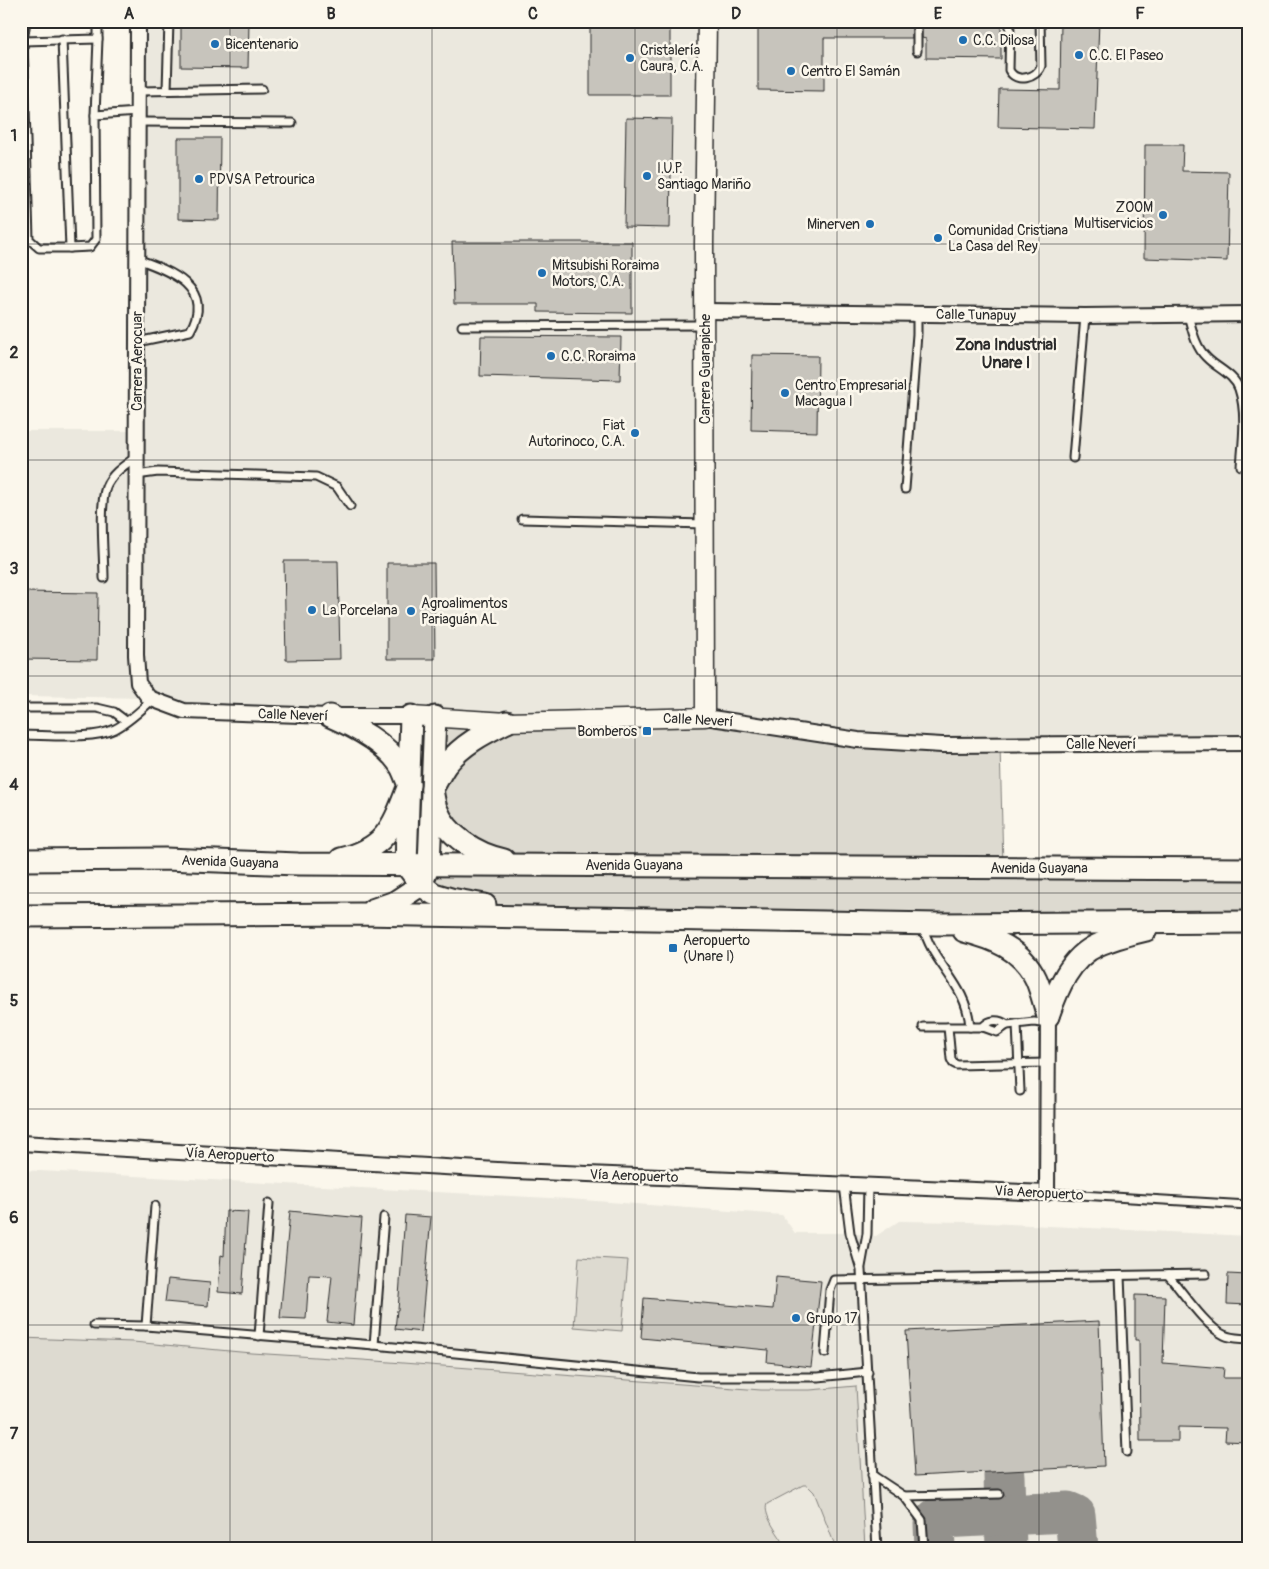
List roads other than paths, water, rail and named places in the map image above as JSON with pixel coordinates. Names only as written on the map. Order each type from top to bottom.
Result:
[{"type":"main road","points":[[298,864],[341,859],[358,855],[372,848],[386,836],[396,818],[409,785],[400,766],[382,745],[357,728],[330,716]]},
{"type":"main road","points":[[411,716],[406,864],[421,885],[434,894],[450,899],[568,917]]},
{"type":"main road","points":[[360,914],[395,902],[421,885],[429,865],[435,717]]},
{"type":"main road","points":[[508,722],[477,737],[462,749],[446,765],[432,789],[436,807],[444,823],[468,845],[483,854],[532,865]]},
{"type":"main road","name":"Avenida Guayana","points":[[21,860],[165,860],[429,865],[1248,869]]},
{"type":"main road","points":[[21,916],[360,914],[930,924],[1248,922]]},
{"type":"main road","points":[[1048,1020],[1057,990],[1079,958],[1096,945],[1172,922]]},
{"type":"main road","points":[[930,924],[987,936],[1008,946],[1023,960],[1036,978],[1048,1020]]},
{"type":"street","name":"Carrera Aerocuar","points":[[138,21],[136,655],[138,683],[150,699]]},
{"type":"street","name":"Carrera Guarapiche","points":[[705,717],[704,242],[707,21]]},
{"type":"street","name":"Calle Tunapuy","points":[[705,318],[917,314],[1085,316],[1248,314]]},
{"type":"street","name":"Calle Neverí","points":[[150,699],[184,711],[330,716],[411,716],[508,722],[705,717],[858,740],[899,743],[1248,744]]},
{"type":"street","points":[[1047,1193],[1048,1020]]},
{"type":"street","name":"Vía Aeropuerto","points":[[21,1143],[515,1171],[1047,1193]]},
{"type":"lane","points":[[26,21],[23,41],[29,239],[39,248],[90,247],[96,239],[95,115],[98,21]]},
{"type":"lane","points":[[167,90],[169,21]]},
{"type":"lane","points":[[917,21],[917,51]]},
{"type":"lane","points":[[1010,21],[1009,70],[1012,76],[1016,78],[1032,76],[1038,72],[1041,66],[1040,21]]},
{"type":"lane","points":[[62,39],[70,248]]},
{"type":"lane","points":[[23,41],[98,39]]},
{"type":"lane","points":[[138,91],[262,89]]},
{"type":"lane","points":[[95,115],[292,123]]},
{"type":"lane","points":[[137,259],[160,267],[192,288],[198,304],[196,320],[190,331],[137,342]]},
{"type":"lane","points":[[905,489],[917,314]]},
{"type":"lane","points":[[1188,315],[1195,339],[1206,357],[1225,371],[1239,388],[1244,421],[1241,466]]},
{"type":"lane","points":[[1073,458],[1085,316]]},
{"type":"lane","points":[[462,326],[705,318]]},
{"type":"lane","points":[[104,578],[103,503],[106,486],[121,467],[136,457]]},
{"type":"lane","points":[[136,475],[158,472],[316,477],[337,487],[350,506]]},
{"type":"lane","points":[[522,520],[704,524]]},
{"type":"lane","points":[[21,735],[99,734],[114,729],[126,721],[150,699]]},
{"type":"lane","points":[[21,708],[97,708],[114,712],[126,721]]},
{"type":"lane","points":[[930,924],[925,935],[964,999],[970,1027]]},
{"type":"lane","points":[[983,1027],[994,1020],[1007,1025]]},
{"type":"lane","points":[[923,1027],[983,1027],[997,1032],[1007,1025],[1048,1020]]},
{"type":"lane","points":[[1017,1024],[1020,1091]]},
{"type":"lane","points":[[948,1027],[951,1059],[957,1065],[1047,1063]]},
{"type":"lane","points":[[844,1185],[850,1234],[861,1270],[862,1280],[877,1548]]},
{"type":"lane","points":[[861,1270],[867,1234],[868,1185]]},
{"type":"lane","name":"Vía Aeropuerto","points":[[1047,1193],[1248,1205]]},
{"type":"lane","points":[[259,1336],[269,1203]]},
{"type":"lane","points":[[146,1326],[155,1206]]},
{"type":"lane","points":[[374,1345],[384,1217]]},
{"type":"lane","points":[[825,1352],[830,1290],[834,1280],[1206,1274]]},
{"type":"lane","points":[[1168,1275],[1212,1327],[1225,1336],[1248,1339]]},
{"type":"lane","points":[[1120,1276],[1127,1452]]},
{"type":"lane","points":[[94,1324],[146,1326],[374,1345],[698,1377],[818,1377],[868,1372]]},
{"type":"lane","points":[[872,1475],[904,1496],[922,1520],[924,1548]]},
{"type":"lane","points":[[904,1496],[998,1494]]},
{"type":"place","name":"C.C. Dilosa","points":[[963,40]]},
{"type":"place","name":"Bicentenario","points":[[215,44]]},
{"type":"place","name":"C.C. El Paseo","points":[[1079,55]]},
{"type":"place","name":"Cristalería Caura, C.A.","points":[[630,58]]},
{"type":"place","name":"Centro El Samán","points":[[791,71]]},
{"type":"place","name":"I.U.P. Santiago Mariño","points":[[647,176]]},
{"type":"place","name":"PDVSA Petrourica","points":[[199,179]]},
{"type":"place","name":"ZOOM Multiservicios","points":[[1163,215]]},
{"type":"place","name":"Minerven","points":[[870,224]]},
{"type":"place","name":"Comunidad Cristiana La Casa del Rey","points":[[938,238]]},
{"type":"place","name":"Mitsubishi Roraima Motors, C.A.","points":[[542,273]]},
{"type":"place","name":"C.C. Roraima","points":[[551,356]]},
{"type":"place","name":"Centro Empresarial Macagua I","points":[[785,393]]},
{"type":"place","name":"Fiat Autorinoco, C.A.","points":[[635,433]]},
{"type":"place","name":"La Porcelana","points":[[312,610]]},
{"type":"place","name":"Agroalimentos Pariaguán AL","points":[[411,611]]},
{"type":"place","name":"Bomberos","points":[[647,731]]},
{"type":"place","name":"Aeropuerto (Unare I)","points":[[673,948]]},
{"type":"place","name":"Grupo 17","points":[[796,1318]]},
{"type":"district","name":"Zona Industrial Unare I","points":[[1006,354]]}]
